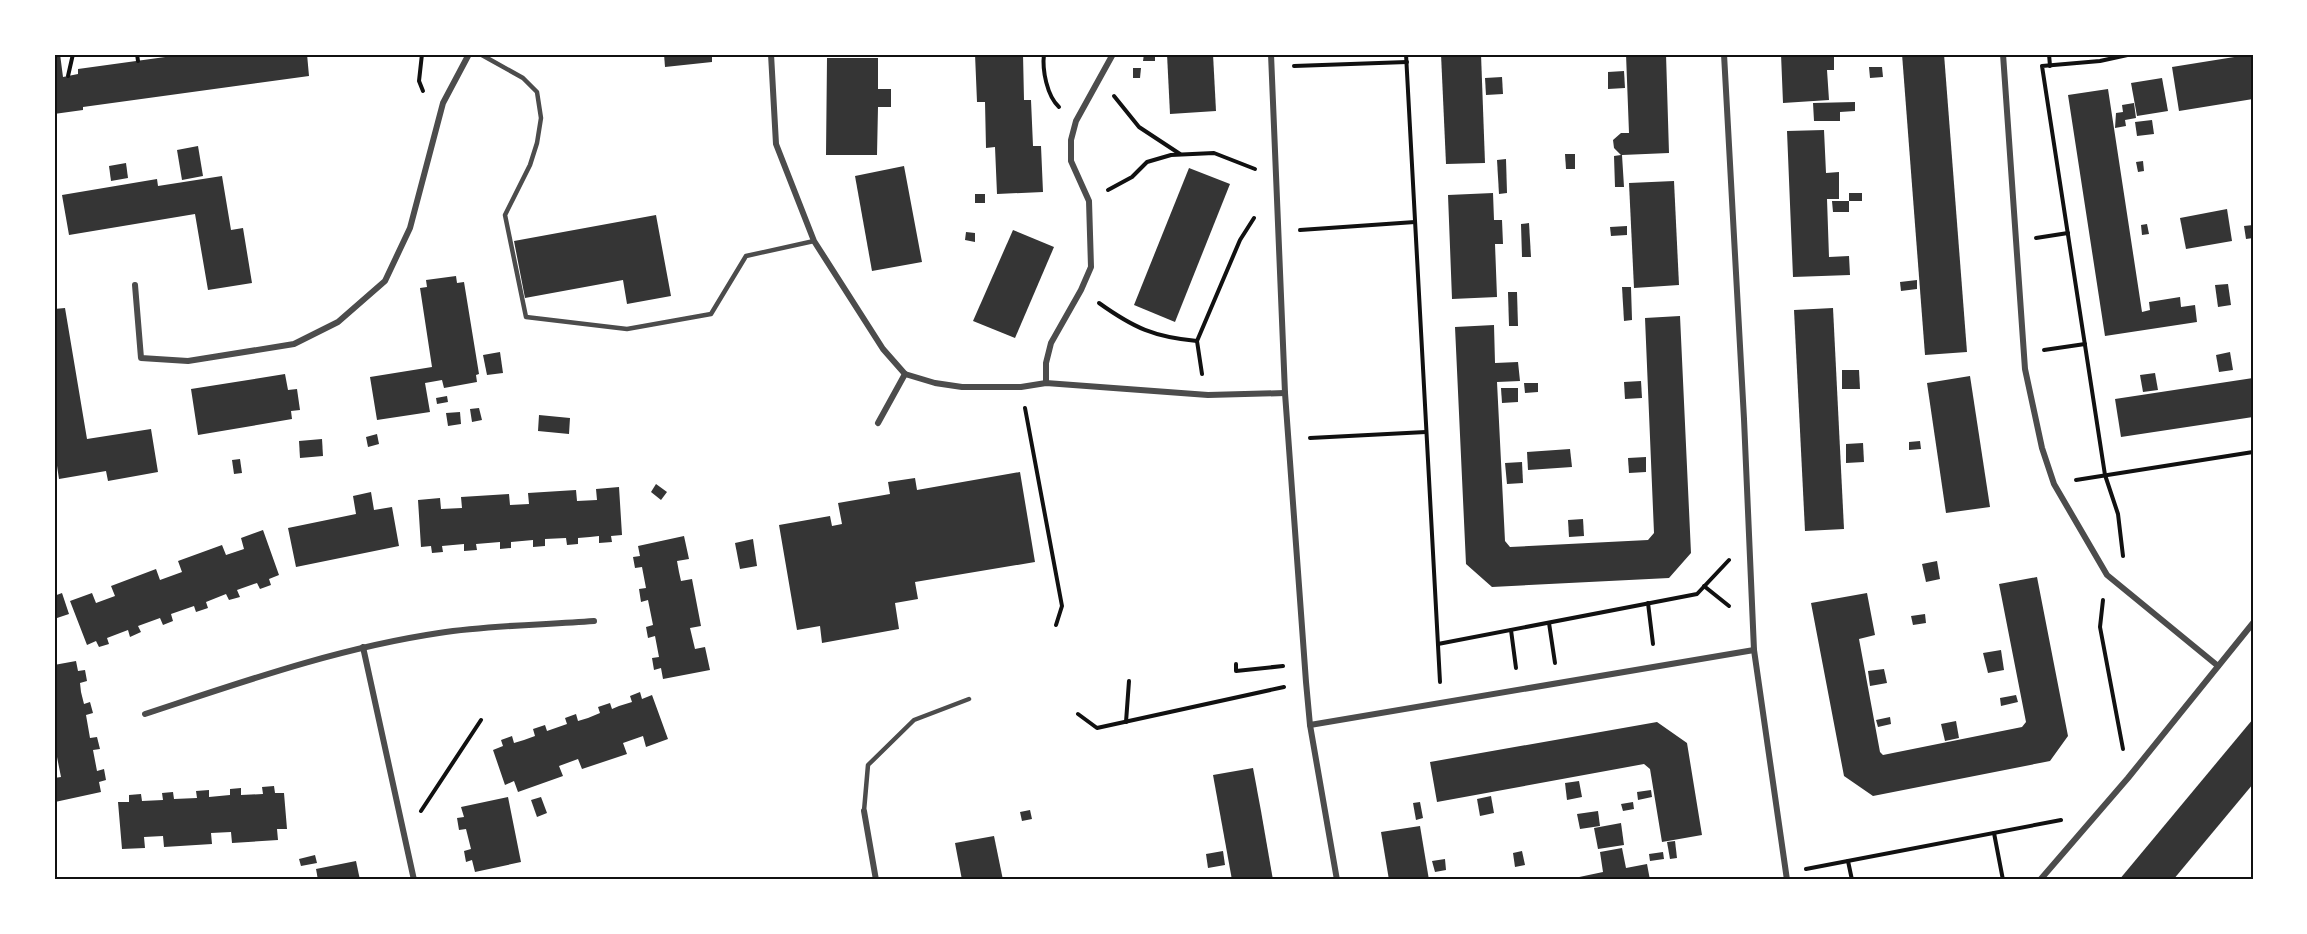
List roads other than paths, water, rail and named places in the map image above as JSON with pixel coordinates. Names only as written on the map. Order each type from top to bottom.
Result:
[{"type":"street","points":[[135,285],[141,358],[188,361],[294,344],[338,322],[385,281],[410,228],[443,103],[470,54]]},
{"type":"street","points":[[771,54],[776,144],[814,241],[883,349],[905,374],[935,383],[962,387],[1022,387],[1046,383],[1208,395],[1285,393]]},
{"type":"street","points":[[1046,383],[1046,363],[1051,343],[1081,290],[1090,267],[1089,201],[1071,161],[1071,140],[1076,121],[1113,54]]},
{"type":"street","points":[[1271,54],[1285,393],[1306,682],[1310,725],[1337,880]]},
{"type":"street","points":[[1724,54],[1754,650],[1786,876]]},
{"type":"street","points":[[2003,54],[2025,369],[2042,448],[2054,484],[2107,575],[2218,666]]},
{"type":"street","points":[[878,423],[905,374]]},
{"type":"street","points":[[145,714],[276,670],[363,647],[441,633],[594,621]]},
{"type":"street","points":[[2040,880],[2128,778],[2253,622]]},
{"type":"street","points":[[363,647],[414,880]]},
{"type":"street","points":[[1310,725],[1754,650]]},
{"type":"street","points":[[864,811],[876,880]]},
{"type":"lane","points":[[480,54],[523,78],[537,92],[541,118],[537,143],[530,165],[505,215],[526,317],[627,329],[711,314],[746,256],[814,241]]},
{"type":"lane","points":[[864,811],[868,765],[914,720],[969,699]]}]
